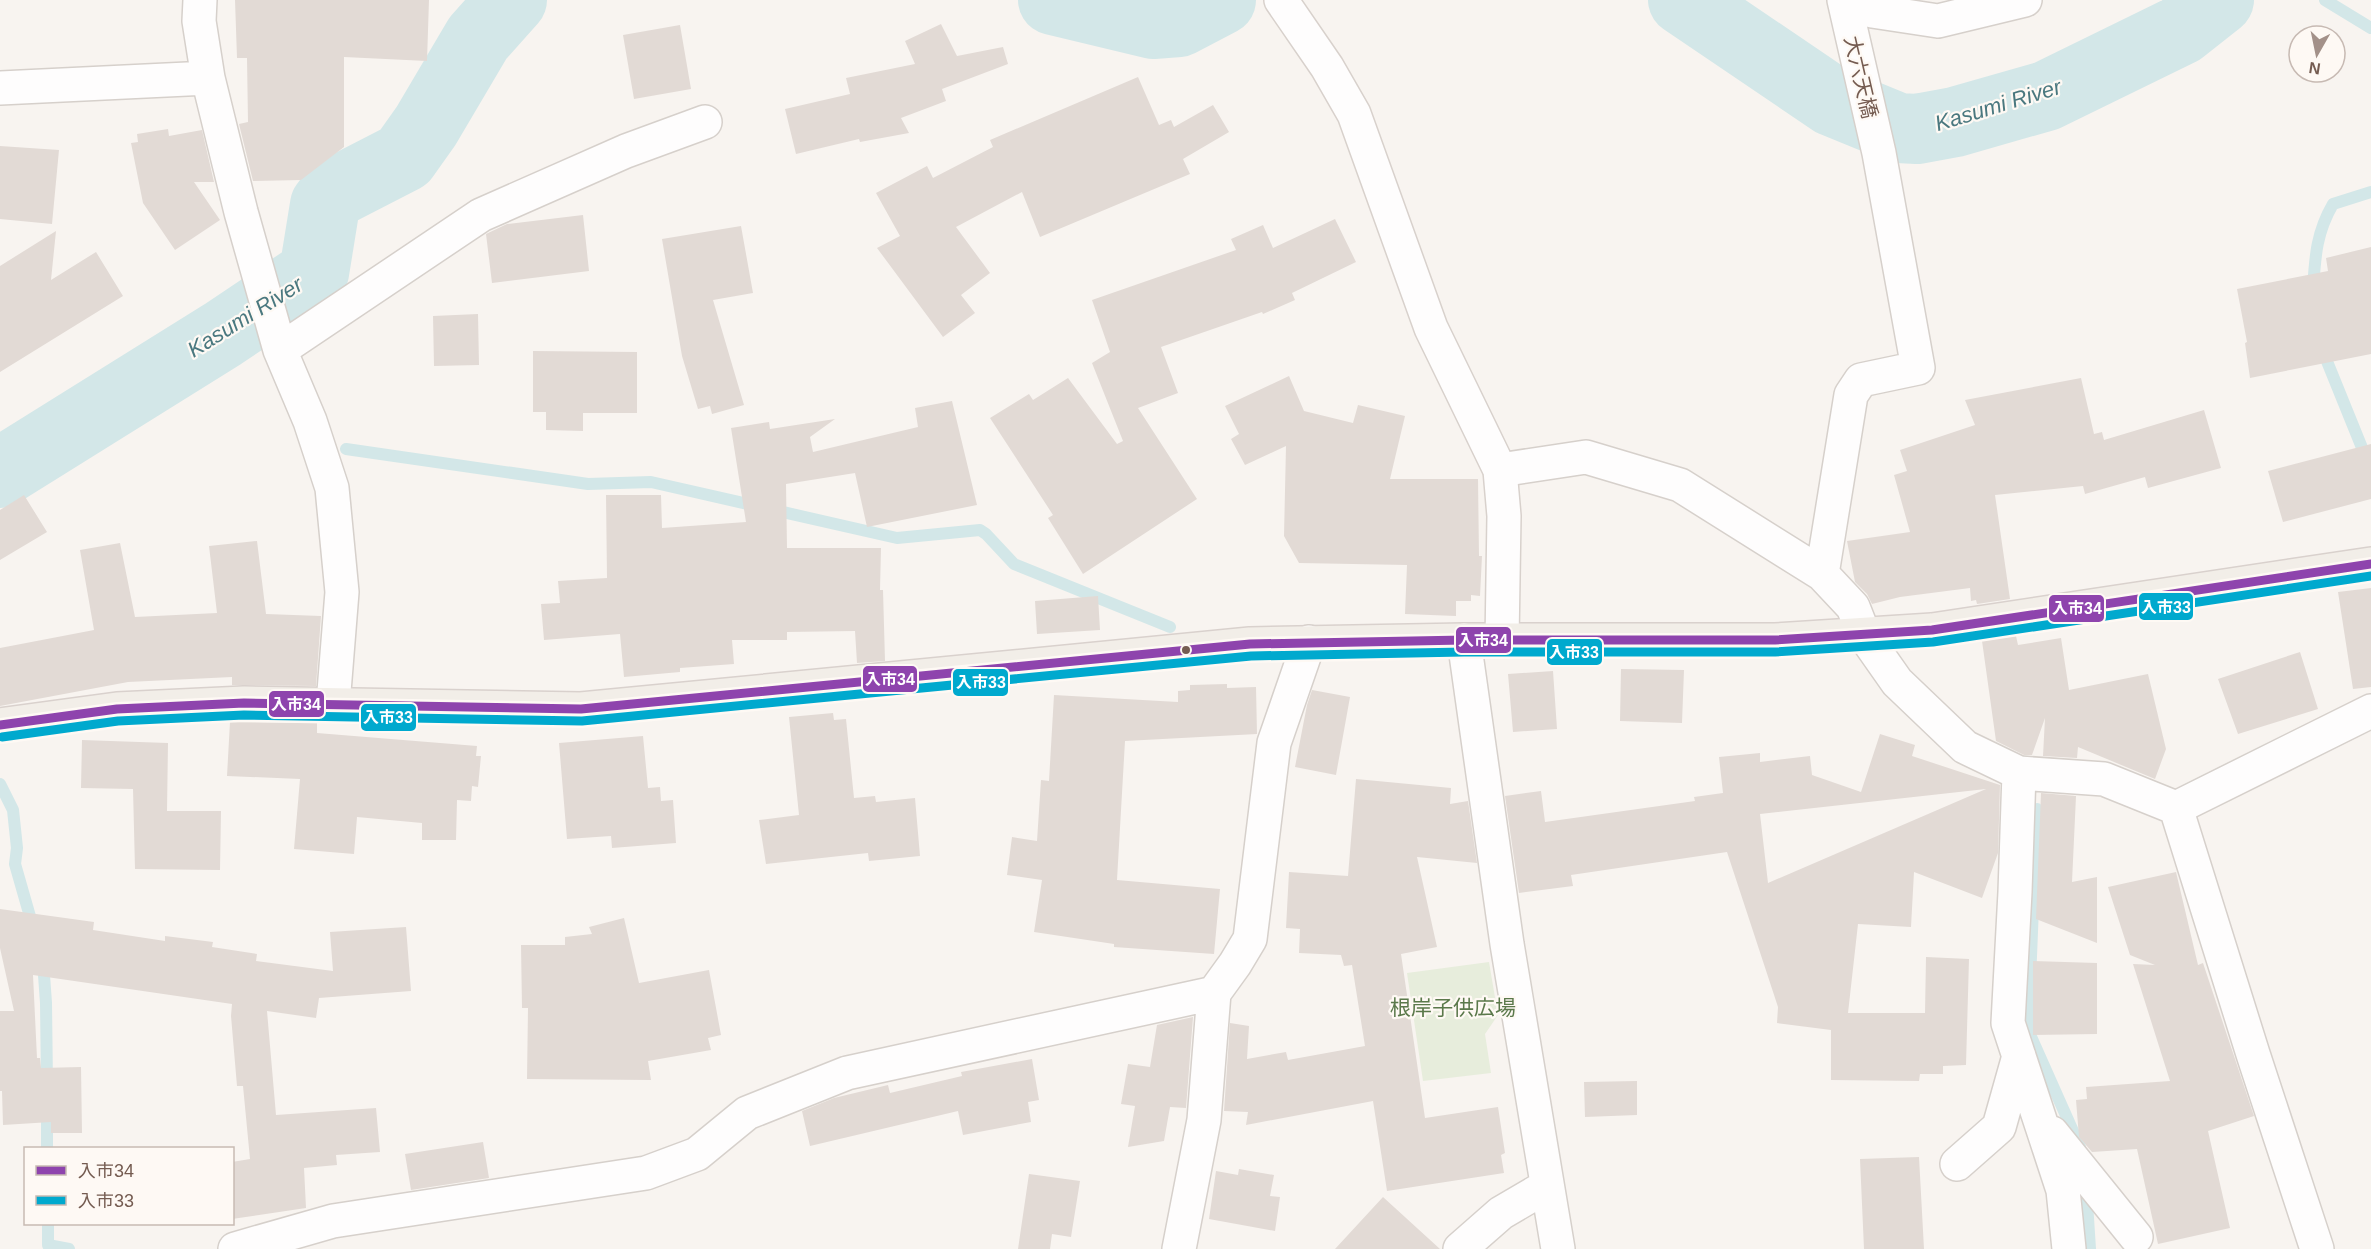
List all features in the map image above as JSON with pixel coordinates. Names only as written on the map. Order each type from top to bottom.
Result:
[{"type":"main road","points":[[0,725],[117,709],[244,703],[581,709],[1238,645],[1464,640],[1775,640],[1863,635],[1932,630],[2371,564]]},
{"type":"street","points":[[200,0],[199,21],[208,78],[241,212],[278,342],[310,421],[332,488],[342,592],[333,704]]},
{"type":"street","points":[[1281,0],[1354,114],[1431,328],[1500,470],[1504,516],[1502,641]]},
{"type":"street","points":[[1848,2],[1872,12],[1938,21],[2025,0]]},
{"type":"street","name":"大六天橋","points":[[1822,574],[1851,395],[1861,380],[1918,368],[1879,153],[1848,2]]},
{"type":"street","points":[[0,88],[208,78]]},
{"type":"street","points":[[278,342],[481,215],[626,151],[705,122]]},
{"type":"street","points":[[1500,470],[1586,457],[1680,485],[1822,574],[1853,607],[1863,635],[1897,682],[1965,747],[2019,773],[2104,778],[2176,808],[2371,711]]},
{"type":"street","points":[[1464,640],[1505,932],[1558,1249]]},
{"type":"street","points":[[1179,1249],[1204,1119],[1214,993],[1250,939],[1274,743],[1309,642]]},
{"type":"street","points":[[2019,773],[2008,1023],[2063,1190],[2069,1249]]},
{"type":"street","points":[[2176,808],[2317,1249]]},
{"type":"street","points":[[235,1249],[333,1221],[646,1173],[697,1154],[747,1113],[847,1073],[1214,993]]},
{"type":"street","points":[[1957,1164],[1999,1127],[2019,1056]]},
{"type":"street","points":[[2040,1119],[2136,1237]]},
{"type":"street","points":[[1460,1249],[1501,1213],[1547,1186]]},
{"type":"green space","name":"根岸子供広場","points":[[1489,962],[1498,1015],[1485,1034],[1491,1073],[1423,1081],[1407,973]]},
{"type":"building","points":[[235,0],[429,0],[427,61],[344,57],[344,147],[301,180],[253,181],[239,124],[248,122],[247,58],[237,58]]},
{"type":"building","points":[[941,24],[957,56],[1003,47],[1008,64],[942,89],[946,101],[901,118],[909,133],[860,142],[859,139],[796,154],[785,109],[850,94],[846,78],[915,64],[905,41]]},
{"type":"building","points":[[680,25],[691,89],[634,99],[623,35]]},
{"type":"building","points":[[1138,77],[1159,125],[1171,120],[1174,127],[1213,105],[1229,132],[1183,159],[1190,174],[1040,237],[1022,192],[956,227],[990,273],[961,295],[975,313],[943,337],[877,248],[900,236],[876,193],[927,166],[933,178],[993,147],[990,140]]},
{"type":"building","points":[[168,129],[169,136],[202,130],[214,182],[194,182],[220,220],[175,250],[143,203],[131,143],[138,142],[137,134]]},
{"type":"building","points":[[0,146],[59,150],[52,224],[0,219]]},
{"type":"building","points":[[583,215],[589,271],[492,283],[486,234],[507,224]]},
{"type":"building","points":[[1335,219],[1356,262],[1292,293],[1295,300],[1263,314],[1262,312],[1161,347],[1178,393],[1138,408],[1197,499],[1083,574],[1048,518],[1053,515],[990,418],[1029,394],[1033,400],[1068,378],[1117,444],[1123,441],[1092,363],[1110,352],[1092,300],[1236,250],[1231,239],[1263,225],[1273,248]]},
{"type":"building","points":[[741,226],[753,293],[713,300],[744,405],[712,414],[710,406],[698,409],[682,356],[662,239]]},
{"type":"building","points":[[56,231],[51,280],[96,252],[123,296],[0,372],[0,266]]},
{"type":"building","points":[[2371,247],[2371,354],[2250,378],[2245,343],[2247,342],[2237,289],[2328,271],[2326,258]]},
{"type":"building","points":[[478,314],[479,365],[434,366],[433,316]]},
{"type":"building","points":[[533,351],[637,352],[637,413],[583,413],[583,431],[546,430],[546,412],[533,412]]},
{"type":"building","points":[[1289,376],[1304,411],[1353,423],[1358,405],[1405,416],[1390,479],[1478,479],[1479,556],[1482,556],[1480,596],[1471,595],[1471,601],[1456,601],[1456,616],[1405,614],[1407,565],[1299,563],[1284,536],[1286,446],[1245,465],[1231,439],[1239,434],[1225,406]]},
{"type":"building","points":[[2081,378],[2094,434],[2102,432],[2104,440],[2204,410],[2221,468],[2148,488],[2145,477],[2085,494],[2083,486],[1995,495],[2010,599],[1977,604],[1976,600],[1971,601],[1970,588],[1900,597],[1872,604],[1867,594],[1855,582],[1847,541],[1910,532],[1894,475],[1907,471],[1900,450],[1975,425],[1965,400]]},
{"type":"building","points":[[952,401],[977,505],[867,527],[855,473],[786,484],[787,548],[881,548],[880,590],[883,590],[885,661],[857,663],[855,631],[787,632],[787,640],[732,640],[734,664],[680,668],[680,672],[624,677],[620,634],[544,640],[541,604],[560,603],[558,581],[607,578],[606,495],[661,495],[662,528],[746,522],[731,428],[769,422],[770,429],[835,419],[810,437],[813,452],[918,427],[915,408]]},
{"type":"building","points":[[2371,444],[2371,499],[2283,522],[2268,471]]},
{"type":"building","points":[[24,495],[47,532],[0,560],[0,510]]},
{"type":"building","points":[[257,541],[266,614],[321,616],[316,686],[232,685],[232,677],[128,682],[0,706],[0,648],[94,630],[80,550],[120,543],[135,617],[217,613],[209,546]]},
{"type":"building","points":[[2371,588],[2371,687],[2353,689],[2338,592]]},
{"type":"building","points":[[1098,596],[1100,630],[1037,634],[1035,601]]},
{"type":"building","points":[[2016,636],[2018,645],[2061,638],[2069,690],[2148,674],[2166,749],[2155,779],[2078,747],[2077,758],[2043,756],[2045,718],[2032,755],[2024,755],[1996,741],[1982,641]]},
{"type":"building","points":[[2300,652],[2318,709],[2238,734],[2218,679]]},
{"type":"building","points":[[1621,669],[1684,670],[1682,723],[1620,721]]},
{"type":"building","points":[[1553,671],[1557,729],[1513,732],[1508,674]]},
{"type":"building","points":[[1227,684],[1227,688],[1256,687],[1257,734],[1125,741],[1117,880],[1220,889],[1214,954],[1114,947],[1114,944],[1034,932],[1042,880],[1007,875],[1012,837],[1037,841],[1041,780],[1049,781],[1054,695],[1178,702],[1178,691],[1190,690],[1190,685]]},
{"type":"building","points":[[1312,690],[1350,697],[1336,775],[1295,767]]},
{"type":"building","points":[[833,713],[834,720],[846,719],[854,798],[875,796],[876,802],[915,798],[920,856],[869,861],[868,853],[766,864],[759,820],[799,815],[789,717]]},
{"type":"building","points":[[230,722],[317,723],[317,733],[477,746],[476,756],[481,756],[478,787],[472,786],[471,801],[457,800],[456,840],[422,840],[422,823],[357,817],[354,854],[294,849],[300,779],[227,776]]},
{"type":"building","points":[[1880,734],[1915,745],[1912,756],[2000,785],[1998,853],[1982,898],[1914,872],[1911,927],[1858,924],[1848,1013],[1925,1013],[1926,957],[1969,959],[1966,1065],[1943,1066],[1943,1074],[1920,1074],[1919,1081],[1831,1080],[1831,1030],[1777,1023],[1778,1007],[1727,852],[1571,875],[1573,886],[1519,893],[1505,796],[1541,791],[1545,822],[1695,801],[1694,797],[1723,793],[1719,757],[1760,753],[1760,762],[1810,756],[1812,775],[1861,792]],"holes":[[[1986,789],[1768,883],[1760,814]]]},
{"type":"building","points":[[643,736],[648,788],[660,787],[661,801],[673,800],[676,843],[612,848],[611,836],[567,839],[559,743]]},
{"type":"building","points":[[82,740],[168,743],[167,811],[221,811],[220,870],[135,869],[133,789],[81,788]]},
{"type":"building","points":[[1356,779],[1451,788],[1450,804],[1468,801],[1477,863],[1417,857],[1437,947],[1401,954],[1425,1118],[1498,1107],[1505,1153],[1501,1155],[1504,1173],[1387,1191],[1373,1101],[1246,1125],[1248,1112],[1224,1111],[1230,1023],[1249,1026],[1247,1059],[1286,1052],[1288,1060],[1365,1046],[1352,965],[1344,966],[1341,955],[1299,953],[1300,929],[1286,928],[1289,872],[1348,876]]},
{"type":"building","points":[[2041,793],[2076,796],[2072,882],[2097,877],[2097,943],[2036,919]]},
{"type":"building","points":[[2176,872],[2198,965],[2203,963],[2254,1116],[2208,1131],[2230,1228],[2158,1244],[2137,1149],[2092,1152],[2079,1137],[2076,1100],[2087,1099],[2086,1087],[2170,1081],[2133,964],[2155,965],[2130,955],[2108,887]]},
{"type":"building","points":[[0,909],[94,922],[93,930],[165,941],[165,936],[213,942],[212,947],[257,954],[256,961],[333,971],[330,932],[406,927],[411,991],[319,998],[316,1018],[267,1011],[276,1115],[376,1108],[380,1152],[336,1155],[337,1165],[304,1168],[306,1208],[234,1219],[234,1162],[250,1159],[243,1086],[237,1086],[232,1004],[33,975],[37,1058],[40,1058],[41,1068],[81,1067],[82,1133],[51,1133],[51,1122],[3,1125],[2,1091],[0,1091],[0,1011],[14,1011],[0,948]]},
{"type":"building","points":[[624,918],[639,983],[709,970],[721,1035],[708,1038],[711,1050],[648,1061],[651,1080],[527,1079],[528,1008],[522,1008],[521,945],[565,945],[565,937],[592,934],[589,927]]},
{"type":"building","points":[[2033,961],[2097,963],[2097,1034],[2033,1035]]},
{"type":"building","points":[[1193,1017],[1186,1108],[1170,1107],[1164,1141],[1128,1147],[1135,1106],[1121,1104],[1128,1064],[1150,1067],[1157,1025]]},
{"type":"building","points":[[1032,1059],[1039,1100],[1028,1102],[1031,1122],[963,1135],[958,1111],[810,1146],[802,1111],[834,1098],[888,1085],[890,1093],[962,1076],[961,1072]]},
{"type":"building","points":[[1637,1081],[1637,1115],[1585,1117],[1584,1082]]},
{"type":"building","points":[[483,1142],[489,1178],[411,1190],[405,1154]]},
{"type":"building","points":[[1919,1157],[1924,1249],[1864,1249],[1860,1159]]},
{"type":"building","points":[[1239,1169],[1274,1175],[1270,1196],[1280,1197],[1275,1231],[1209,1219],[1216,1171],[1238,1175]]},
{"type":"building","points":[[1029,1174],[1080,1181],[1071,1237],[1052,1234],[1050,1249],[1018,1249]]},
{"type":"building","points":[[1383,1197],[1440,1249],[1335,1249]]},
{"type":"waterway","name":"Kasumi River","points":[[0,473],[223,334],[314,273],[325,205],[334,193],[404,157],[426,126],[478,38],[512,0]]},
{"type":"waterway","name":"Kasumi River","points":[[1053,0],[1153,24],[1179,22],[1221,0]]},
{"type":"waterway","name":"Kasumi River","points":[[1683,0],[1832,101],[1898,128],[1917,129],[1955,122],[2046,96],[2181,30],[2219,0]]},
{"type":"waterway","points":[[2325,0],[2371,28]]},
{"type":"waterway","points":[[2313,290],[2320,236],[2333,204],[2371,192]]},
{"type":"waterway","points":[[2322,349],[2371,470]]},
{"type":"waterway","points":[[346,449],[588,484],[651,482],[897,538],[980,530],[1014,564],[1170,627]]},
{"type":"waterway","points":[[0,784],[13,810],[17,848],[15,864],[33,927]]},
{"type":"waterway","points":[[2037,809],[2028,1030],[2080,1147]]},
{"type":"waterway","points":[[43,961],[47,1084]]},
{"type":"waterway","points":[[47,1108],[47,1147]]},
{"type":"waterway","points":[[2086,1187],[2090,1249]]},
{"type":"waterway","points":[[48,1225],[48,1245],[69,1249]]},
{"type":"transit line","name":"入市34","points":[[0,725],[117,709],[244,703],[581,709],[1250,644],[1464,640],[1775,640],[1932,630],[2371,564]]},
{"type":"transit line","name":"入市33","points":[[2,737],[118,721],[244,715],[582,721],[1251,656],[1464,652],[1775,652],[1933,642],[2371,576]]}]
